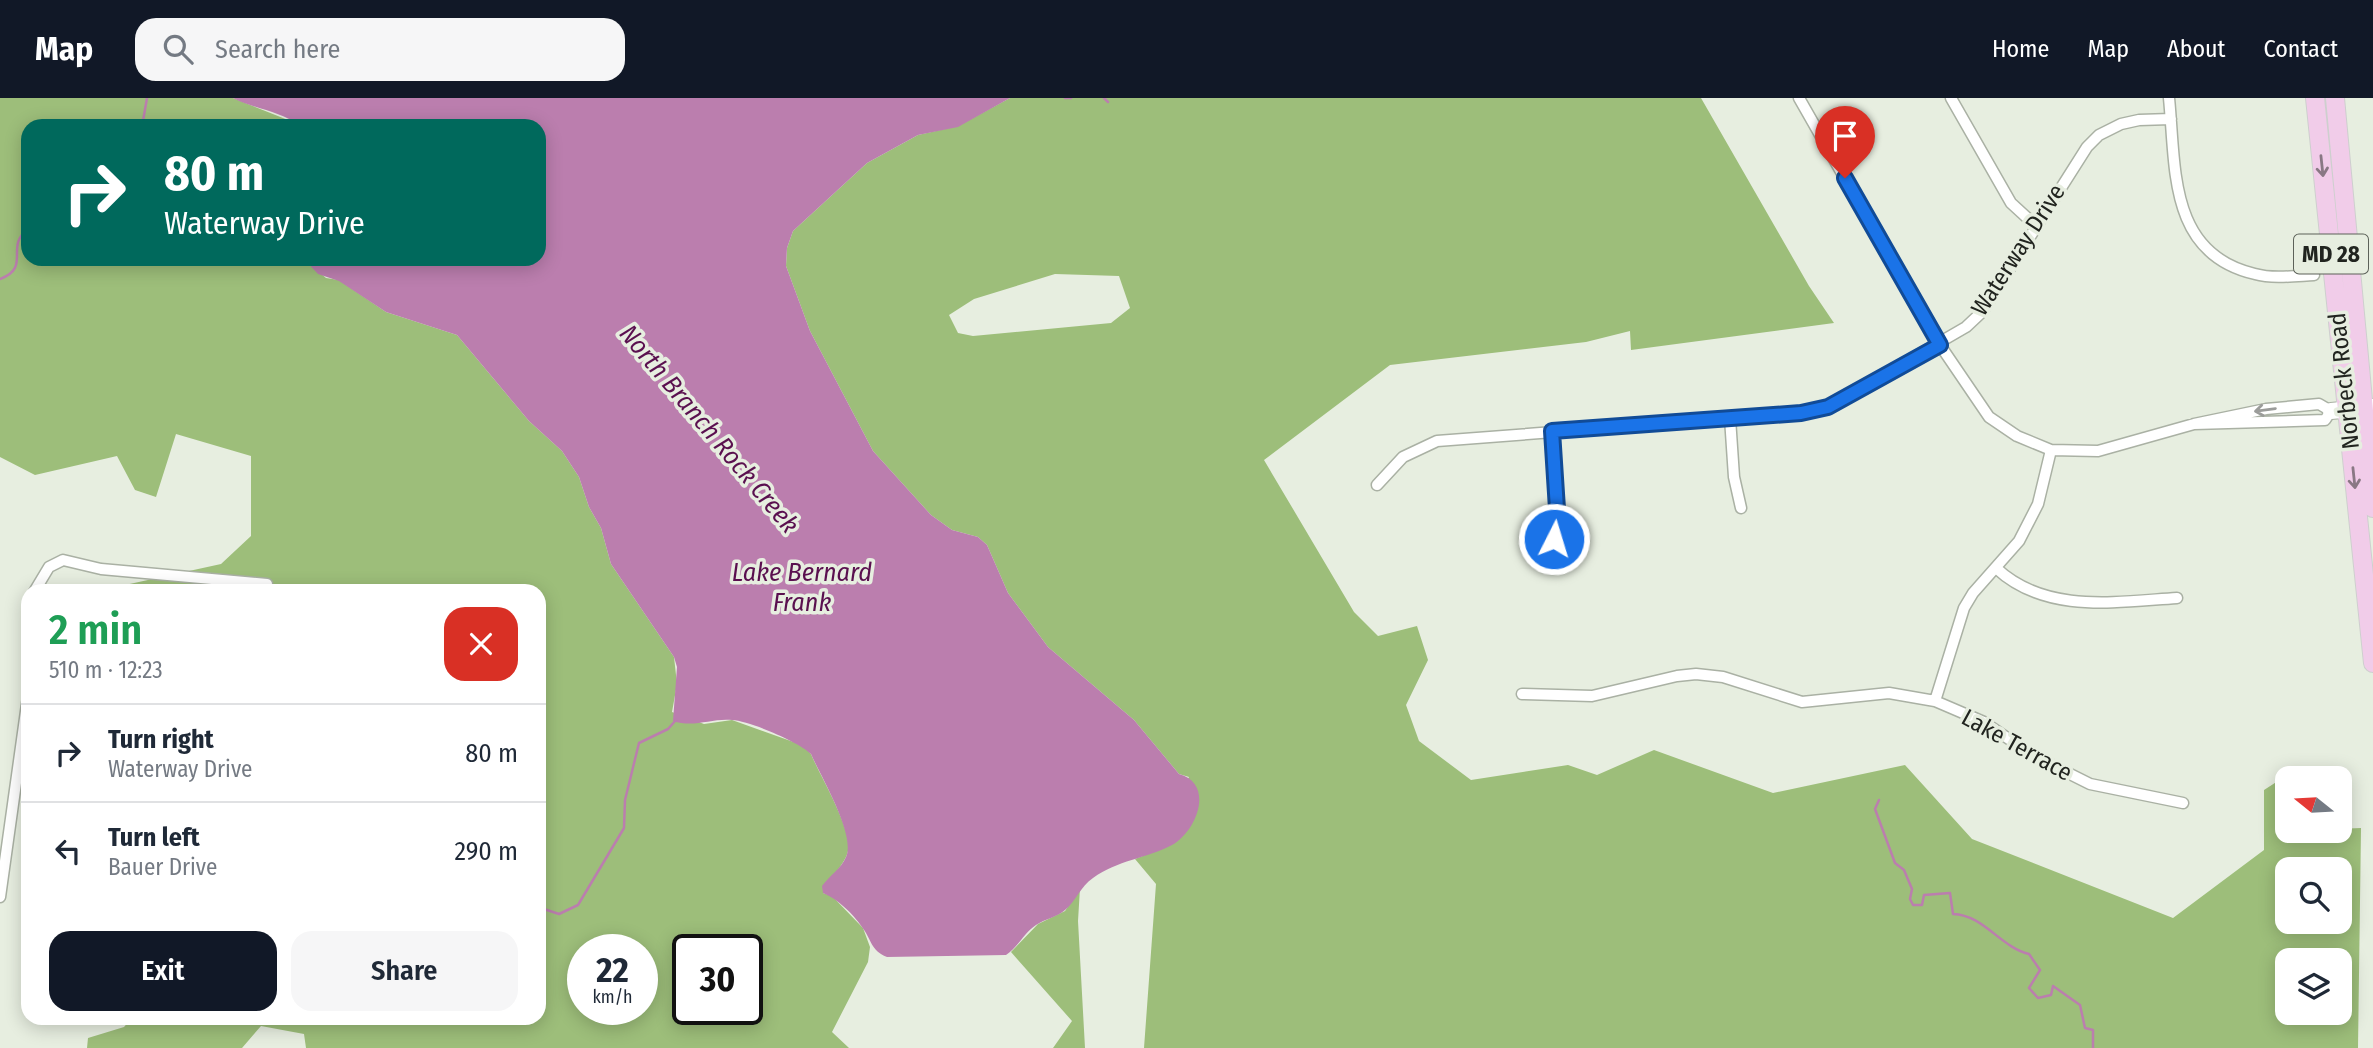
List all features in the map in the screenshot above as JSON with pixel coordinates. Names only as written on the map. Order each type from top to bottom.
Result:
[{"type":"main road","points":[[2316,105],[2335,104]]},
{"type":"main road","name":"Norbeck Road","points":[[2335,104],[2348,411],[2373,508]]},
{"type":"main road","name":"Norbeck Road","points":[[2316,105],[2373,663]]},
{"type":"street","points":[[1799,98],[1940,345],[1989,417],[2017,436],[2051,450],[2098,451],[2194,424],[2317,400],[2348,411]]},
{"type":"street","points":[[1951,98],[2011,203],[2036,226]]},
{"type":"street","points":[[2169,98],[2179,202],[2193,233],[2202,244],[2227,265],[2255,274],[2314,275]]},
{"type":"street","name":"Waterway Drive","points":[[1377,485],[1403,457],[1437,441],[1801,413],[1828,407],[1940,345],[1983,311],[2076,161],[2099,135],[2121,124],[2139,120],[2171,119]]},
{"type":"street","points":[[2194,424],[2348,411]]},
{"type":"street","points":[[1730,418],[1734,477],[1741,508]]},
{"type":"street","points":[[1552,431],[1557,509],[1554,539]]},
{"type":"street","points":[[1935,702],[1964,608],[1973,593],[2019,541],[2038,504],[2051,450]]},
{"type":"street","points":[[39,584],[49,567],[63,561],[101,569],[267,584]]},
{"type":"street","points":[[1996,568],[2009,580],[2027,590],[2061,601],[2097,603],[2177,598]]},
{"type":"street","name":"Lake Terrace","points":[[1522,694],[1592,696],[1696,674],[1723,677],[1802,702],[1889,693],[1935,702],[1984,722],[2064,774],[2119,792],[2183,803]]},
{"type":"street","points":[[0,897],[21,747]]},
{"type":"green space","points":[[0,98],[233,98],[286,119],[21,119],[21,266],[312,266],[326,278],[339,280],[386,312],[457,335],[529,421],[562,451],[579,477],[589,507],[601,528],[611,564],[674,657],[677,684],[672,712],[704,724],[732,720],[802,745],[811,754],[841,817],[848,842],[846,856],[823,893],[832,896],[863,928],[870,947],[868,962],[832,1032],[849,1048],[306,1048],[304,1034],[261,1026],[242,1048],[87,1048],[88,1038],[126,1025],[546,1025],[546,584],[130,584],[221,564],[251,536],[251,456],[176,434],[156,497],[135,490],[117,456],[35,475],[0,457]]},
{"type":"green space","points":[[1010,98],[1701,98],[1809,286],[1834,323],[1631,350],[1630,331],[1586,342],[1390,365],[1264,460],[1354,612],[1378,636],[1417,626],[1428,660],[1406,705],[1419,741],[1471,780],[1568,765],[1597,775],[1654,750],[1773,793],[1905,765],[1972,839],[2173,918],[2264,850],[2264,790],[2275,783],[2275,844],[2352,844],[2352,828],[2361,828],[2358,1048],[1144,1048],[1156,884],[1135,859],[1150,853],[1189,777],[1179,774],[1134,720],[1048,647],[1008,593],[987,545],[978,537],[952,530],[931,515],[873,451],[810,331],[786,266],[787,248],[793,231],[867,163],[918,135],[958,126]],"holes":[[[1055,274],[1119,276],[1130,308],[1111,323],[973,336],[958,333],[949,315],[974,299]]]},
{"type":"green space","points":[[1080,888],[1078,921],[1085,1048],[1053,1048],[1072,1021],[1011,952],[1038,924],[1065,911]]},
{"type":"water","name":"Lake Bernard Frank","points":[[233,98],[1010,98],[958,127],[918,135],[867,163],[793,231],[787,248],[786,266],[810,331],[873,451],[931,515],[952,530],[978,537],[987,545],[1008,593],[1048,647],[1134,720],[1179,774],[1190,779],[1197,787],[1198,808],[1189,829],[1172,845],[1112,867],[1093,878],[1065,910],[1036,925],[1006,955],[887,957],[877,951],[850,912],[823,893],[822,886],[844,861],[848,847],[842,821],[811,754],[785,738],[740,721],[688,724],[673,721],[677,667],[674,657],[611,564],[601,528],[589,507],[579,477],[562,451],[529,421],[457,335],[386,312],[339,281],[318,274],[311,266],[546,266],[546,119],[288,119]]},
{"type":"waterway","points":[[143,119],[147,98]]},
{"type":"waterway","points":[[1065,98],[1071,98]]},
{"type":"waterway","points":[[1104,98],[1108,102]]},
{"type":"waterway","points":[[0,279],[9,274],[17,263],[21,236]]},
{"type":"waterway","points":[[546,910],[559,914],[578,905],[624,828],[625,800],[639,743],[668,729],[676,720]]},
{"type":"waterway","points":[[1879,800],[1875,809],[1895,863],[1904,870],[1912,889],[1910,899],[1913,905],[1922,905],[1924,895],[1950,893],[1953,914],[1974,920],[2009,945],[2029,954],[2040,970],[2029,988],[2038,998],[2051,995],[2053,986],[2080,1005],[2085,1028],[2093,1030],[2093,1048]]},
{"type":"route","points":[[1554,539],[1557,509],[1552,431],[1801,413],[1828,407],[1940,345],[1845,178]]},
{"type":"water label","name":"North Branch Rock Creek","points":[[709,429]]}]
